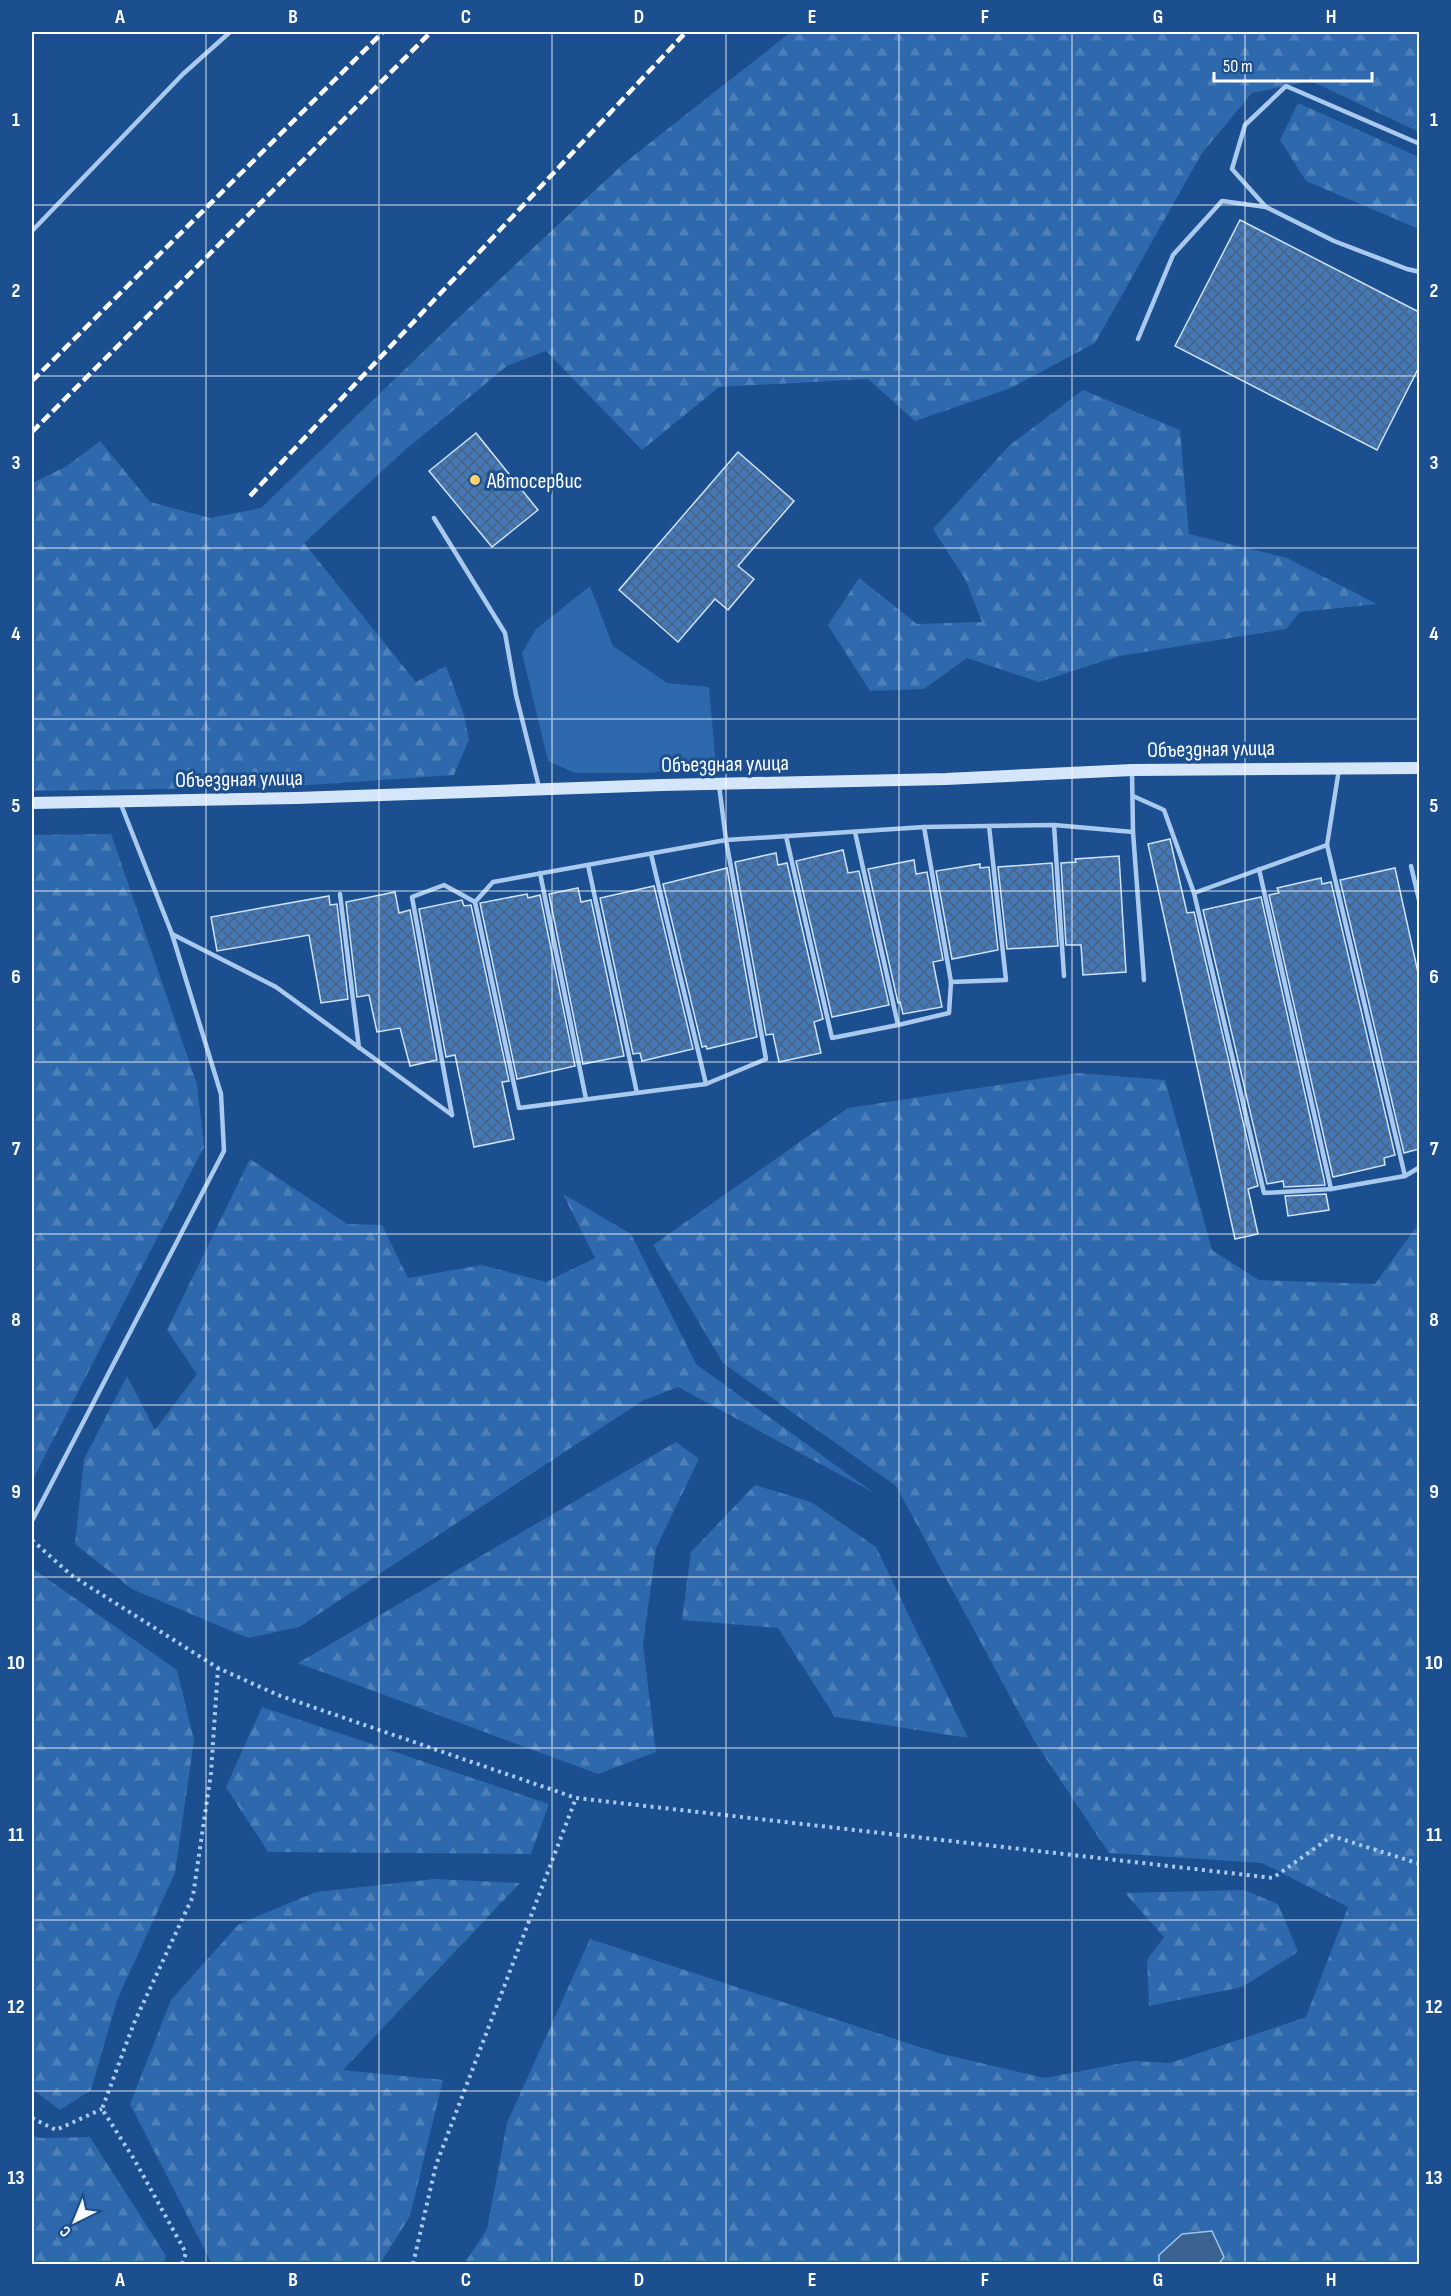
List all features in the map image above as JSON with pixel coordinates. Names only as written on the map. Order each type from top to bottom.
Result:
[{"type":"main road","name":"Объездная улица","points":[[32,802],[946,779],[1132,770],[1419,768]]},
{"type":"lane","points":[[32,231],[183,74],[230,32]]},
{"type":"lane","points":[[1266,207],[1232,169],[1245,125],[1286,86],[1419,144]]},
{"type":"lane","points":[[1138,339],[1173,255],[1222,201],[1266,207],[1334,241],[1419,272]]},
{"type":"lane","points":[[434,518],[505,633],[516,695],[540,790]]},
{"type":"lane","points":[[1339,768],[1327,845],[1405,1176]]},
{"type":"lane","points":[[1132,770],[1133,832],[1144,980]]},
{"type":"lane","points":[[172,934],[276,987],[452,1115],[412,897],[444,885],[475,902],[519,1108],[706,1084],[766,1059],[726,840],[719,785]]},
{"type":"lane","points":[[1133,796],[1164,810],[1194,893],[1264,1193],[1331,1189],[1405,1176],[1419,1167]]},
{"type":"lane","points":[[32,1521],[224,1151],[221,1094],[172,934],[120,801]]},
{"type":"lane","points":[[475,902],[493,882],[726,840],[924,827],[1054,825],[1133,832]]},
{"type":"lane","points":[[1054,825],[1064,976]]},
{"type":"lane","points":[[951,982],[1005,980],[989,826]]},
{"type":"lane","points":[[786,836],[832,1038],[949,1013],[951,982],[924,827]]},
{"type":"lane","points":[[855,832],[898,1025]]},
{"type":"lane","points":[[1194,893],[1327,845]]},
{"type":"lane","points":[[651,854],[706,1084]]},
{"type":"lane","points":[[588,865],[637,1093]]},
{"type":"lane","points":[[1412,866],[1419,904]]},
{"type":"lane","points":[[1259,869],[1331,1189]]},
{"type":"lane","points":[[540,873],[586,1099]]},
{"type":"lane","points":[[340,894],[359,1048]]},
{"type":"path","points":[[32,1540],[71,1575],[218,1668],[278,1695],[576,1798],[1273,1878],[1332,1836],[1419,1864]]},
{"type":"path","points":[[32,2118],[56,2130],[102,2109],[134,2023],[192,1896],[211,1773],[218,1668]]},
{"type":"path","points":[[413,2265],[436,2165],[576,1798]]},
{"type":"path","points":[[102,2109],[134,2158],[186,2253],[182,2265]]},
{"type":"green space","points":[[791,32],[1419,32],[1419,132],[1311,81],[1252,93],[1202,153],[1095,343],[1011,388],[915,421],[868,379],[719,387],[642,450],[546,351],[507,366],[405,450],[304,543],[416,682],[446,666],[464,715],[469,740],[454,775],[280,787],[32,791],[32,483],[67,466],[100,441],[150,502],[210,518],[261,508],[453,323],[623,164]]},
{"type":"green space","points":[[1298,103],[1419,157],[1419,229],[1306,181],[1280,140]]},
{"type":"green space","points":[[1083,390],[1180,430],[1189,534],[1287,558],[1377,604],[1300,612],[1286,629],[1119,656],[1039,682],[967,658],[924,689],[870,691],[828,625],[859,578],[917,624],[982,622],[965,579],[933,529],[1010,445]]},
{"type":"green space","points":[[590,586],[613,646],[667,683],[709,687],[716,766],[647,773],[575,773],[548,761],[522,653],[536,629]]},
{"type":"green space","points":[[111,834],[197,1084],[204,1147],[32,1481],[32,835]]},
{"type":"green space","points":[[1077,1073],[1165,1080],[1212,1250],[1259,1280],[1375,1284],[1419,1223],[1419,2264],[464,2264],[487,2229],[507,2123],[590,1939],[938,2053],[1045,2078],[1133,2061],[1170,2063],[1306,2017],[1348,1907],[1262,1863],[1109,1853],[1033,1739],[896,1486],[723,1363],[653,1245],[848,1108]]},
{"type":"green space","points":[[250,1159],[347,1224],[382,1225],[408,1278],[482,1265],[546,1282],[595,1258],[563,1194],[631,1234],[696,1364],[874,1493],[678,1387],[642,1401],[299,1627],[248,1638],[132,1589],[75,1544],[84,1459],[127,1376],[155,1430],[197,1374],[167,1330]]},
{"type":"green space","points":[[676,1442],[699,1459],[656,1548],[643,1645],[656,1752],[598,1774],[298,1663]]},
{"type":"green space","points":[[755,1485],[811,1502],[876,1547],[968,1738],[835,1717],[778,1628],[682,1620],[691,1552]]},
{"type":"green space","points":[[32,1568],[177,1670],[194,1740],[175,1873],[117,2000],[91,2090],[60,2110],[32,2089]]},
{"type":"green space","points":[[262,1707],[549,1804],[531,1854],[268,1852],[226,1787]]},
{"type":"green space","points":[[434,1879],[520,1883],[343,2070],[443,2080],[410,2216],[380,2264],[210,2264],[130,2104],[171,2000],[239,1924],[316,1892]]},
{"type":"green space","points":[[1244,1890],[1278,1904],[1298,1952],[1242,1987],[1149,2006],[1147,1960],[1164,1937],[1125,1893]]},
{"type":"green space","points":[[32,2135],[39,2138],[90,2137],[166,2256],[163,2264],[32,2264]]},
{"type":"shaded area","points":[[1212,2231],[1224,2257],[1219,2264],[1159,2264],[1159,2255],[1182,2234]]},
{"type":"building","points":[[1240,220],[1419,312],[1419,367],[1377,450],[1175,346]]},
{"type":"building","points":[[476,433],[538,510],[492,547],[429,471]]},
{"type":"building","points":[[738,452],[794,501],[738,566],[754,579],[728,610],[715,599],[678,642],[619,590]]},
{"type":"building","points":[[1170,839],[1187,913],[1194,912],[1258,1186],[1248,1189],[1258,1234],[1235,1239],[1148,844]]},
{"type":"building","points":[[843,850],[848,873],[859,871],[889,1005],[832,1017],[796,861]]},
{"type":"building","points":[[776,853],[778,865],[787,863],[823,1019],[814,1022],[821,1053],[779,1062],[773,1034],[766,1035],[735,862]]},
{"type":"building","points":[[1119,856],[1126,972],[1083,975],[1081,945],[1066,945],[1061,863],[1076,862],[1075,859]]},
{"type":"building","points":[[914,860],[916,874],[927,872],[943,960],[933,962],[942,1007],[903,1014],[900,1002],[898,1003],[868,869]]},
{"type":"building","points":[[1052,863],[1058,946],[1007,949],[998,867]]},
{"type":"building","points":[[980,864],[980,868],[989,867],[998,950],[952,959],[936,871]]},
{"type":"building","points":[[727,868],[757,1037],[707,1049],[706,1046],[702,1047],[663,884]]},
{"type":"building","points":[[1395,868],[1419,977],[1419,1149],[1404,1153],[1340,880]]},
{"type":"building","points":[[1321,878],[1322,884],[1331,882],[1395,1155],[1384,1158],[1385,1165],[1333,1177],[1269,895],[1279,893],[1277,888]]},
{"type":"building","points":[[654,886],[693,1049],[642,1061],[640,1053],[633,1054],[600,898]]},
{"type":"building","points":[[578,888],[581,902],[591,900],[624,1056],[583,1064],[549,894]]},
{"type":"building","points":[[395,892],[399,913],[410,910],[437,1060],[410,1066],[400,1028],[377,1032],[369,995],[357,997],[346,902]]},
{"type":"building","points":[[527,894],[528,898],[540,895],[575,1066],[517,1079],[480,903]]},
{"type":"building","points":[[329,896],[330,905],[337,904],[348,999],[321,1003],[309,935],[217,951],[211,917]]},
{"type":"building","points":[[1261,897],[1325,1185],[1284,1187],[1283,1181],[1267,1184],[1203,910]]},
{"type":"building","points":[[462,900],[464,906],[471,905],[509,1081],[502,1082],[514,1139],[474,1147],[455,1055],[446,1057],[419,909]]},
{"type":"building","points":[[1326,1194],[1329,1210],[1288,1216],[1285,1196]]},
{"type":"railway","points":[[32,381],[383,32]]},
{"type":"railway","points":[[32,432],[431,32]]},
{"type":"railway","points":[[250,496],[686,32]]},
{"type":"place","name":"Автосервис","points":[[475,480]]}]
